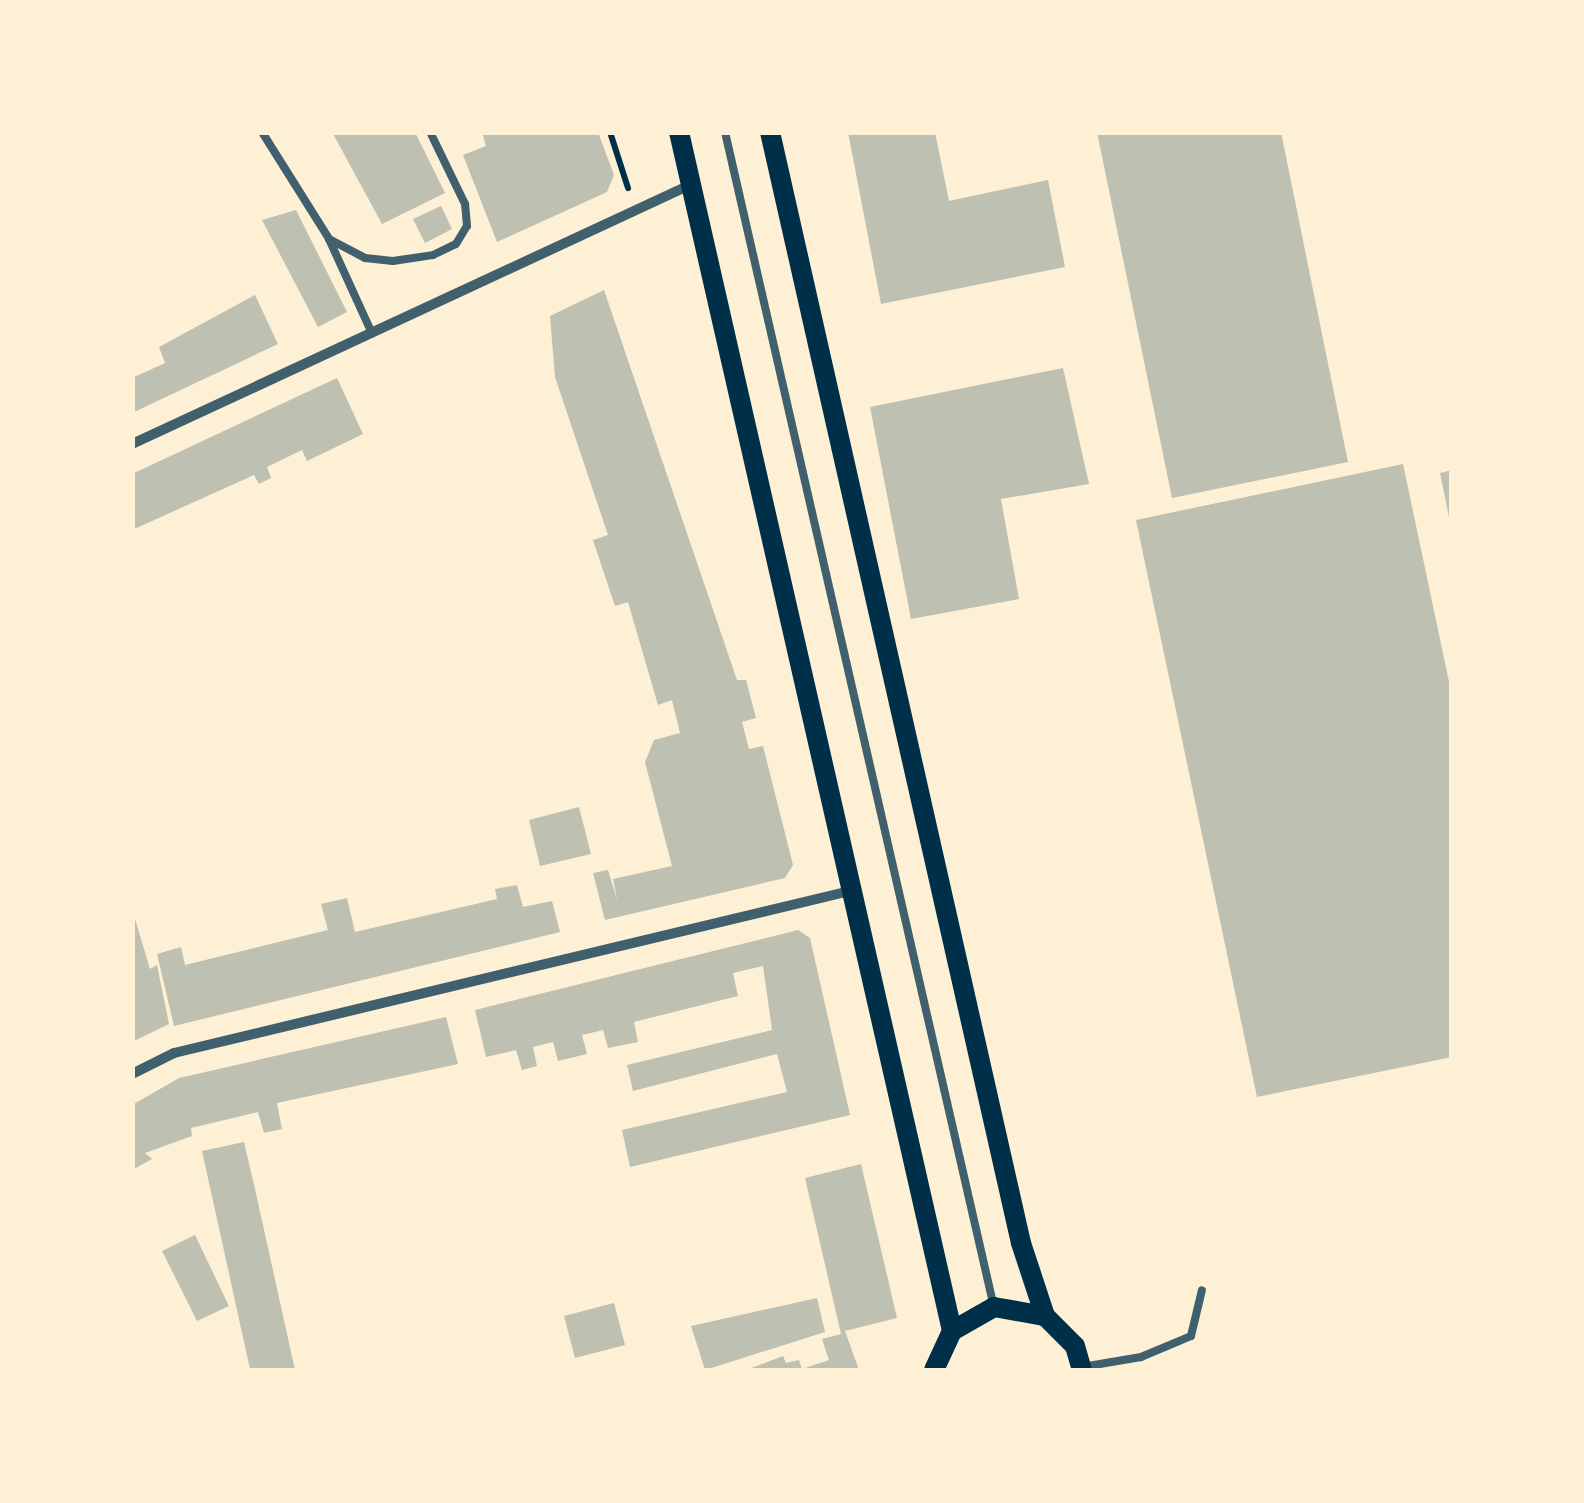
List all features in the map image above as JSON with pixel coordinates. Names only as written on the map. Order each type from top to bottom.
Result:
[{"type":"main road","points":[[679,132],[952,1330]]},
{"type":"main road","points":[[770,132],[1021,1242],[1045,1316],[1075,1346],[1082,1369]]},
{"type":"main road","points":[[934,1370],[952,1330],[994,1307],[1045,1316]]},
{"type":"street","points":[[132,444],[633,208],[690,185]]},
{"type":"street","points":[[132,1074],[174,1053],[850,891]]},
{"type":"lane","points":[[262,132],[329,239],[371,331]]},
{"type":"lane","points":[[329,239],[378,260],[433,256],[456,244],[468,226],[465,204],[430,132]]},
{"type":"lane","points":[[725,132],[994,1307]]},
{"type":"lane","points":[[1082,1369],[1141,1357],[1190,1336],[1202,1290]]},
{"type":"path","points":[[610,132],[633,208]]},
{"type":"building","points":[[332,132],[415,132],[445,193],[382,224]]},
{"type":"building","points":[[482,132],[598,132],[614,175],[607,192],[497,242],[463,155],[486,146]]},
{"type":"building","points":[[848,132],[935,132],[949,201],[1048,180],[1065,267],[881,304]]},
{"type":"building","points":[[1097,132],[1281,132],[1348,462],[1172,498]]},
{"type":"building","points":[[441,206],[452,229],[425,243],[413,219]]},
{"type":"building","points":[[296,210],[347,312],[318,327],[262,220]]},
{"type":"building","points":[[604,290],[737,680],[746,680],[756,718],[742,722],[749,749],[763,746],[793,865],[785,878],[605,920],[593,873],[608,870],[617,900],[613,879],[672,866],[645,762],[654,740],[680,733],[672,700],[658,705],[628,602],[615,606],[593,540],[608,535],[555,377],[550,316]]},
{"type":"building","points":[[255,295],[278,344],[132,413],[132,378],[165,363],[159,347]]},
{"type":"building","points":[[1063,368],[1089,484],[1001,499],[1019,599],[911,619],[870,407]]},
{"type":"building","points":[[337,378],[363,434],[307,461],[302,450],[267,467],[271,478],[259,484],[254,475],[132,530],[132,474]]},
{"type":"building","points":[[1403,464],[1452,696],[1452,1057],[1257,1097],[1136,520]]},
{"type":"building","points":[[1452,470],[1452,522],[1450,522],[1440,473]]},
{"type":"building","points":[[579,807],[591,854],[540,866],[529,820]]},
{"type":"building","points":[[517,885],[523,907],[552,901],[560,932],[174,1026],[157,954],[181,947],[185,965],[328,930],[321,904],[347,898],[355,932],[497,899],[495,889]]},
{"type":"building","points":[[132,909],[150,969],[157,965],[169,1024],[132,1042]]},
{"type":"building","points":[[798,930],[810,938],[850,1115],[630,1167],[622,1130],[787,1092],[777,1054],[633,1091],[627,1065],[772,1030],[763,966],[733,973],[738,996],[634,1022],[638,1042],[608,1048],[603,1030],[582,1035],[587,1054],[558,1061],[553,1042],[533,1047],[537,1066],[522,1070],[516,1050],[486,1057],[475,1010]]},
{"type":"building","points":[[446,1017],[458,1064],[277,1103],[282,1129],[264,1133],[258,1112],[191,1128],[192,1136],[145,1153],[152,1159],[132,1170],[132,1105],[179,1078]]},
{"type":"building","points":[[244,1142],[295,1370],[250,1369],[202,1151]]},
{"type":"building","points":[[861,1164],[897,1318],[845,1331],[859,1370],[746,1370],[783,1356],[786,1363],[799,1360],[802,1369],[829,1360],[822,1339],[841,1334],[805,1178]]},
{"type":"building","points":[[195,1235],[229,1306],[197,1321],[162,1251]]},
{"type":"building","points":[[817,1298],[825,1332],[705,1370],[691,1326]]},
{"type":"building","points":[[614,1303],[625,1345],[575,1358],[564,1316]]}]
